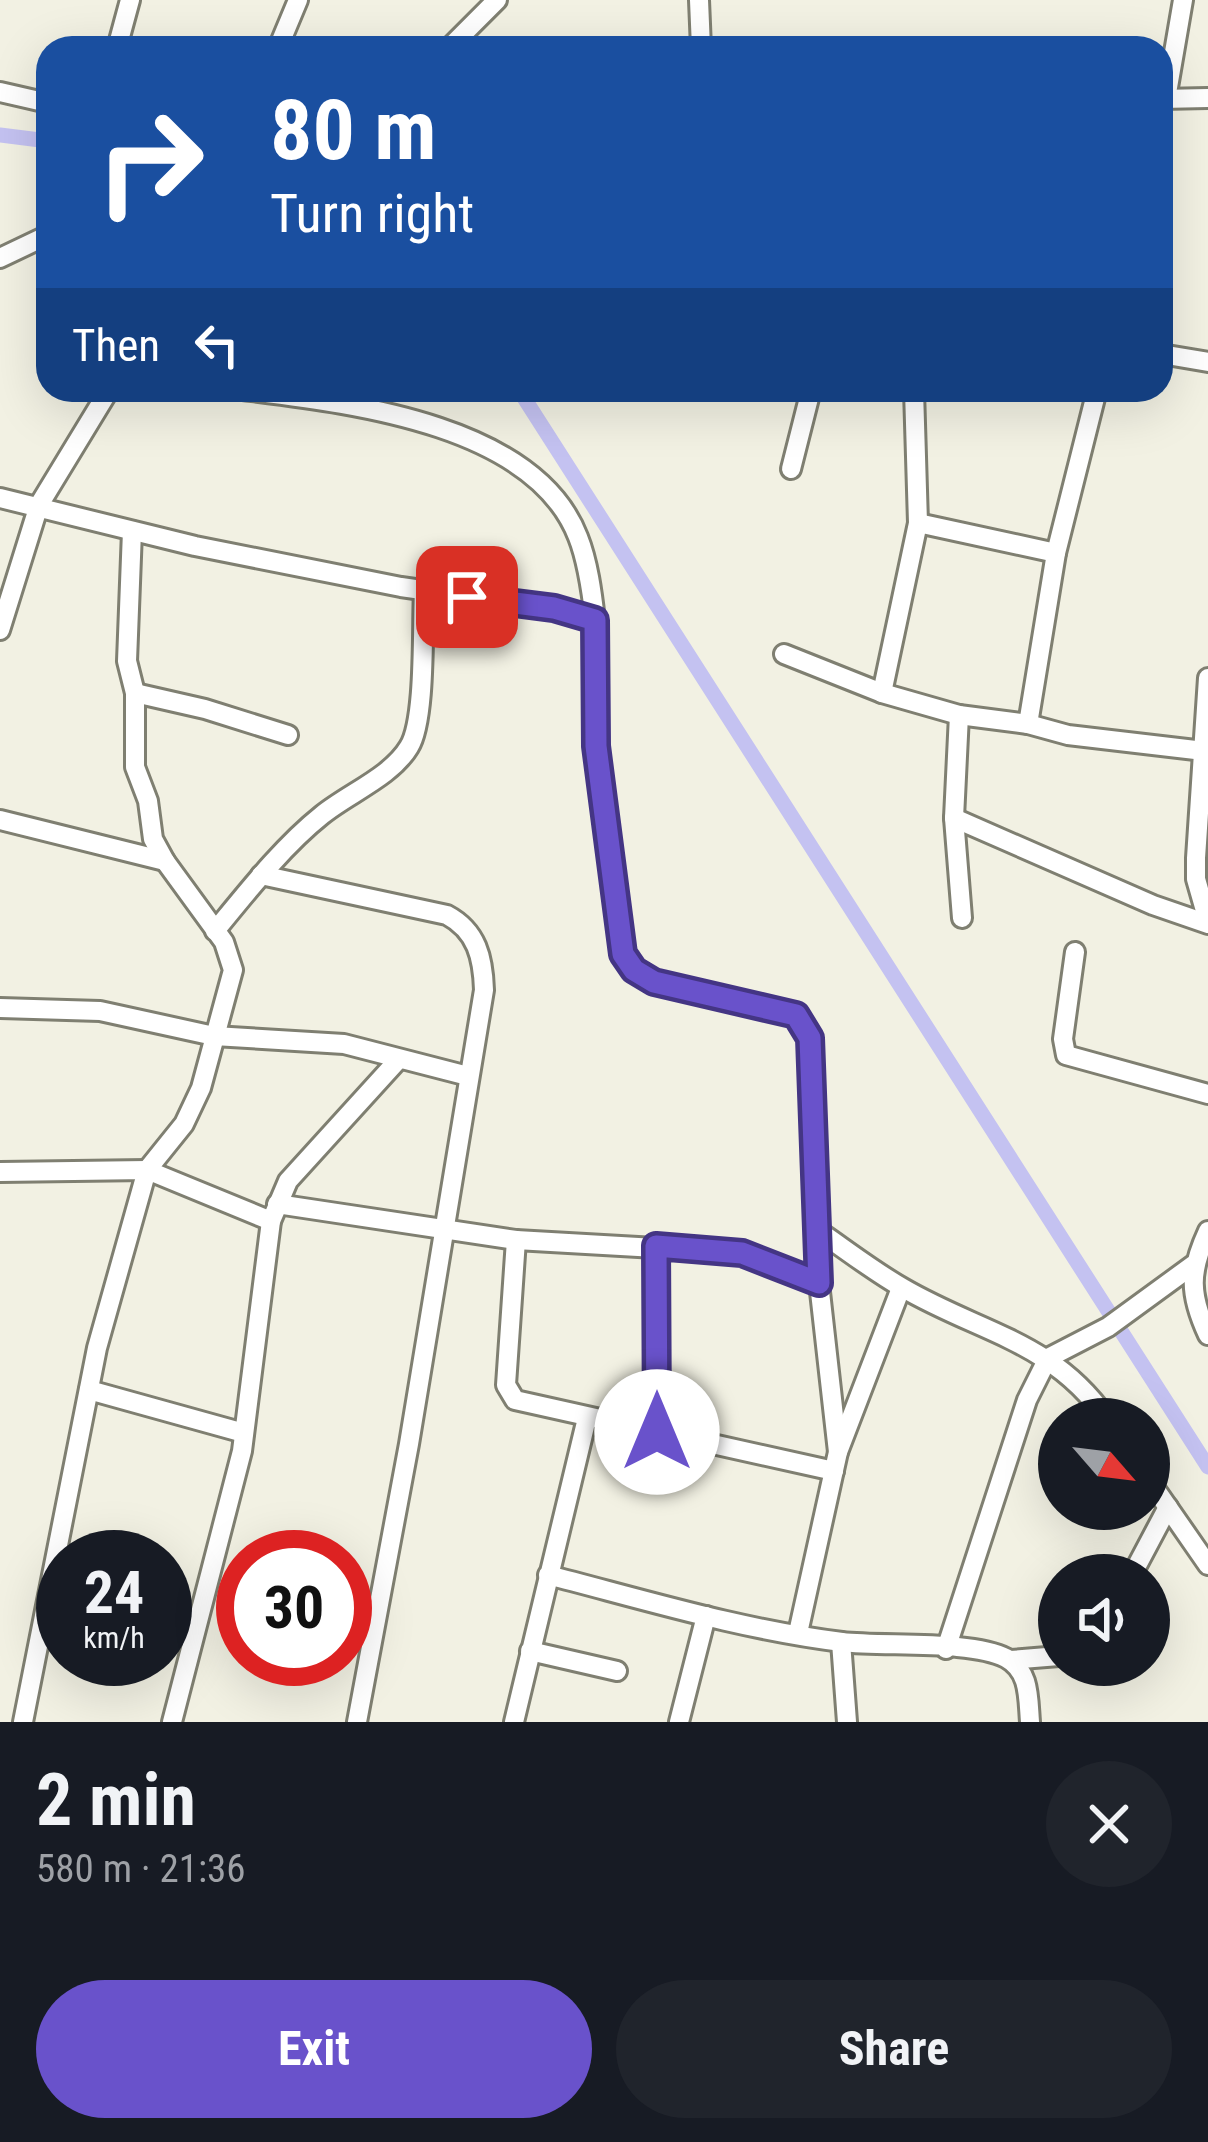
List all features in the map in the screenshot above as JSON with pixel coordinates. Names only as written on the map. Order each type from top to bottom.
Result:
[{"type":"street","points":[[120,36],[130,0]]},
{"type":"street","points":[[283,36],[298,0]]},
{"type":"street","points":[[460,36],[497,0]]},
{"type":"street","points":[[699,0],[700,36]]},
{"type":"street","points":[[1173,52],[1183,0]]},
{"type":"street","points":[[0,92],[36,100]]},
{"type":"street","points":[[1173,99],[1208,98]]},
{"type":"street","points":[[0,258],[36,241]]},
{"type":"street","points":[[1173,356],[1208,362]]},
{"type":"street","points":[[0,630],[39,505],[102,402]]},
{"type":"street","points":[[314,402],[440,425],[488,448],[554,496],[578,536],[595,620],[596,746],[623,954],[634,970],[654,982],[796,1015],[810,1038],[819,1283],[836,1461]]},
{"type":"street","points":[[791,470],[808,402]]},
{"type":"street","points":[[882,693],[918,523],[914,402]]},
{"type":"street","points":[[1028,724],[1056,553],[1094,402]]},
{"type":"street","points":[[0,498],[424,591],[554,608],[595,620]]},
{"type":"street","points":[[918,523],[1056,553]]},
{"type":"street","points":[[23,1722],[89,1390],[147,1171],[184,1124],[201,1088],[233,970],[224,942],[153,839],[148,801],[135,767],[135,693],[127,661],[132,530]]},
{"type":"street","points":[[215,931],[261,875],[320,816],[408,749],[419,722],[424,591]]},
{"type":"street","points":[[784,654],[882,693],[959,715],[1204,752]]},
{"type":"street","points":[[1208,678],[1196,857],[1196,879],[1208,923]]},
{"type":"street","points":[[135,693],[288,735]]},
{"type":"street","points":[[959,715],[954,818],[962,918]]},
{"type":"street","points":[[954,818],[1153,905],[1208,923]]},
{"type":"street","points":[[0,820],[165,861]]},
{"type":"street","points":[[261,875],[447,915],[463,923],[483,965],[484,990],[409,1444],[356,1722]]},
{"type":"street","points":[[1075,952],[1063,1040],[1066,1055],[1208,1094]]},
{"type":"street","points":[[0,1008],[100,1011],[214,1036],[344,1044],[468,1076]]},
{"type":"street","points":[[172,1722],[244,1433],[274,1213],[288,1180],[398,1060]]},
{"type":"street","points":[[0,1172],[147,1171],[274,1213],[516,1240],[742,1253],[819,1283]]},
{"type":"street","points":[[817,1229],[902,1288],[1048,1358],[1090,1398]]},
{"type":"street","points":[[946,1648],[1027,1400],[1048,1358],[1108,1327],[1192,1265],[1208,1231]]},
{"type":"street","points":[[516,1240],[509,1394],[524,1403],[587,1418],[836,1461]]},
{"type":"street","points":[[656,1246],[657,1432]]},
{"type":"street","points":[[1192,1265],[1200,1317],[1208,1335]]},
{"type":"street","points":[[798,1634],[836,1461],[902,1288]]},
{"type":"street","points":[[89,1390],[244,1433]]},
{"type":"street","points":[[514,1722],[587,1418]]},
{"type":"street","points":[[1170,1510],[1208,1565]]},
{"type":"street","points":[[548,1575],[706,1616],[842,1642],[973,1649],[1011,1660],[1038,1658]]},
{"type":"street","points":[[679,1722],[706,1616]]},
{"type":"street","points":[[842,1642],[847,1722]]},
{"type":"street","points":[[530,1651],[617,1671]]},
{"type":"street","points":[[1011,1660],[1022,1670],[1027,1684],[1030,1722]]},
{"type":"waterway","points":[[0,135],[36,140]]},
{"type":"waterway","points":[[527,402],[1208,1467]]},
{"type":"route","points":[[467,597],[554,608],[595,620],[600,789],[623,954],[634,970],[654,982],[796,1015],[810,1038],[819,1283],[752,1255],[656,1246],[657,1432]]}]
